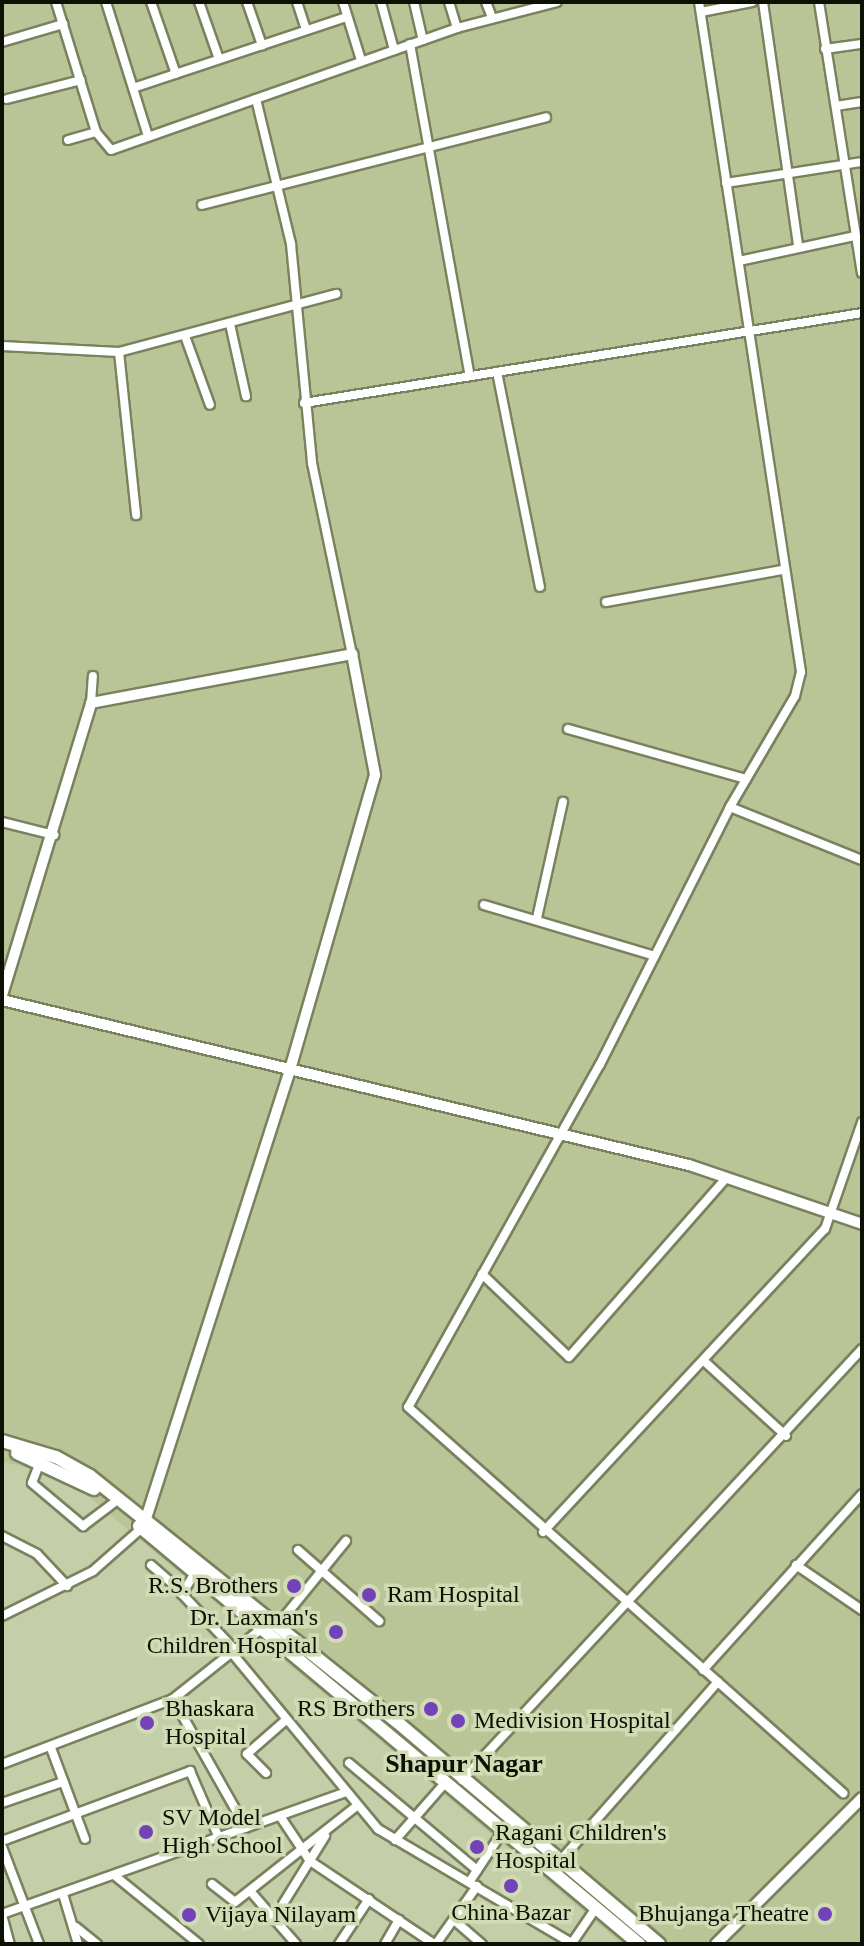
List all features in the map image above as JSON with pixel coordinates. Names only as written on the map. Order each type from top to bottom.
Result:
[{"type":"main road","points":[[2,1441],[73,1466],[414,1737],[659,1944]]},
{"type":"main road","points":[[2,1449],[40,1462],[113,1503],[144,1525],[261,1629],[639,1944]]},
{"type":"main road","points":[[404,1749],[414,1737]]},
{"type":"street","points":[[56,2],[96,132],[111,150],[457,28],[557,2]]},
{"type":"street","points":[[106,2],[148,136]]},
{"type":"street","points":[[151,2],[176,74]]},
{"type":"street","points":[[199,2],[219,59]]},
{"type":"street","points":[[247,2],[262,45]]},
{"type":"street","points":[[297,2],[306,30]]},
{"type":"street","points":[[343,2],[361,60]]},
{"type":"street","points":[[381,2],[394,50]]},
{"type":"street","points":[[414,2],[423,40]]},
{"type":"street","points":[[449,2],[457,28]]},
{"type":"street","points":[[486,2],[492,18]]},
{"type":"street","points":[[699,2],[726,183],[753,331],[782,570],[801,672],[795,696],[730,807],[561,1133],[408,1407],[543,1532],[843,1793]]},
{"type":"street","points":[[701,12],[752,2]]},
{"type":"street","points":[[763,2],[798,246]]},
{"type":"street","points":[[819,2],[862,273]]},
{"type":"street","points":[[133,88],[347,17]]},
{"type":"street","points":[[2,42],[63,24]]},
{"type":"street","points":[[410,44],[470,376]]},
{"type":"street","points":[[825,49],[862,44]]},
{"type":"street","points":[[7,99],[81,80]]},
{"type":"street","points":[[2,1616],[67,1586],[144,1525],[289,1073],[375,775],[304,403],[291,244],[256,99]]},
{"type":"street","points":[[836,106],[862,102]]},
{"type":"street","points":[[202,205],[278,189],[546,117]]},
{"type":"street","points":[[68,140],[96,132]]},
{"type":"street","points":[[726,183],[862,162]]},
{"type":"street","points":[[739,261],[855,236]]},
{"type":"street","points":[[2,346],[119,352],[336,294]]},
{"type":"street","points":[[304,403],[862,313]]},
{"type":"street","points":[[230,324],[246,396]]},
{"type":"street","points":[[185,336],[210,405]]},
{"type":"street","points":[[119,352],[136,515]]},
{"type":"street","points":[[497,372],[540,587]]},
{"type":"street","points":[[606,602],[782,570]]},
{"type":"street","points":[[91,703],[352,654]]},
{"type":"street","points":[[93,676],[91,703],[54,835],[2,998],[289,1073],[561,1133],[726,1178],[862,1224]]},
{"type":"street","points":[[568,729],[746,779]]},
{"type":"street","points":[[537,918],[563,802]]},
{"type":"street","points":[[730,807],[862,860]]},
{"type":"street","points":[[2,822],[54,835]]},
{"type":"street","points":[[484,905],[537,918],[655,956]]},
{"type":"street","points":[[543,1532],[825,1229],[862,1122]]},
{"type":"street","points":[[482,1274],[569,1357],[726,1178]]},
{"type":"street","points":[[462,1780],[629,1607],[862,1349]]},
{"type":"street","points":[[704,1361],[786,1436]]},
{"type":"street","points":[[40,1462],[32,1483],[83,1526],[113,1503]]},
{"type":"street","points":[[703,1670],[862,1494]]},
{"type":"street","points":[[2,1536],[37,1554],[67,1586]]},
{"type":"street","points":[[276,1627],[346,1541]]},
{"type":"street","points":[[298,1550],[379,1621]]},
{"type":"street","points":[[151,1565],[181,1591],[233,1651],[354,1808],[395,1840],[569,1943],[596,1908]]},
{"type":"street","points":[[796,1565],[862,1610]]},
{"type":"street","points":[[181,1591],[195,1573]]},
{"type":"street","points":[[2,1764],[51,1748],[173,1699],[261,1629]]},
{"type":"street","points":[[560,1861],[718,1682]]},
{"type":"street","points":[[173,1699],[246,1828]]},
{"type":"street","points":[[266,1773],[247,1754],[286,1720]]},
{"type":"street","points":[[51,1748],[85,1839]]},
{"type":"street","points":[[349,1763],[477,1870]]},
{"type":"street","points":[[39,1944],[2,1844],[75,1811],[190,1771],[219,1838]]},
{"type":"street","points":[[2,1803],[63,1782]]},
{"type":"street","points":[[395,1840],[445,1783]]},
{"type":"street","points":[[10,1944],[2,1914],[344,1793]]},
{"type":"street","points":[[716,1944],[862,1798]]},
{"type":"street","points":[[212,1884],[235,1902],[354,1808]]},
{"type":"street","points":[[280,1816],[300,1852],[310,1861],[435,1944],[454,1920],[474,1884],[477,1870],[503,1831]]},
{"type":"street","points":[[273,1920],[329,1829]]},
{"type":"street","points":[[114,1875],[199,1944]]},
{"type":"street","points":[[251,1892],[295,1944]]},
{"type":"street","points":[[63,1894],[76,1927],[78,1944]]},
{"type":"street","points":[[339,1944],[369,1899]]},
{"type":"street","points":[[385,1944],[399,1920]]},
{"type":"street","points":[[454,1920],[482,1944]]},
{"type":"street","points":[[76,1927],[97,1944]]},
{"type":"shaded area","points":[[2,2],[862,2],[862,1944],[622,1944],[69,1480],[2,1461]]},
{"type":"place","name":"R.S. Brothers","points":[[294,1586]]},
{"type":"place","name":"Ram Hospital","points":[[369,1595]]},
{"type":"place","name":"Dr. Laxman's Children Hospital","points":[[336,1632]]},
{"type":"place","name":"RS Brothers","points":[[431,1709]]},
{"type":"place","name":"Medivision Hospital","points":[[458,1721]]},
{"type":"place","name":"Bhaskara Hospital","points":[[147,1723]]},
{"type":"place","name":"SV Model High School","points":[[146,1832]]},
{"type":"place","name":"Ragani Children's Hospital","points":[[477,1847]]},
{"type":"place","name":"China Bazar","points":[[511,1886]]},
{"type":"place","name":"Bhujanga Theatre","points":[[825,1914]]},
{"type":"place","name":"Vijaya Nilayam","points":[[189,1915]]},
{"type":"district","name":"Shapur Nagar","points":[[464,1764]]}]
